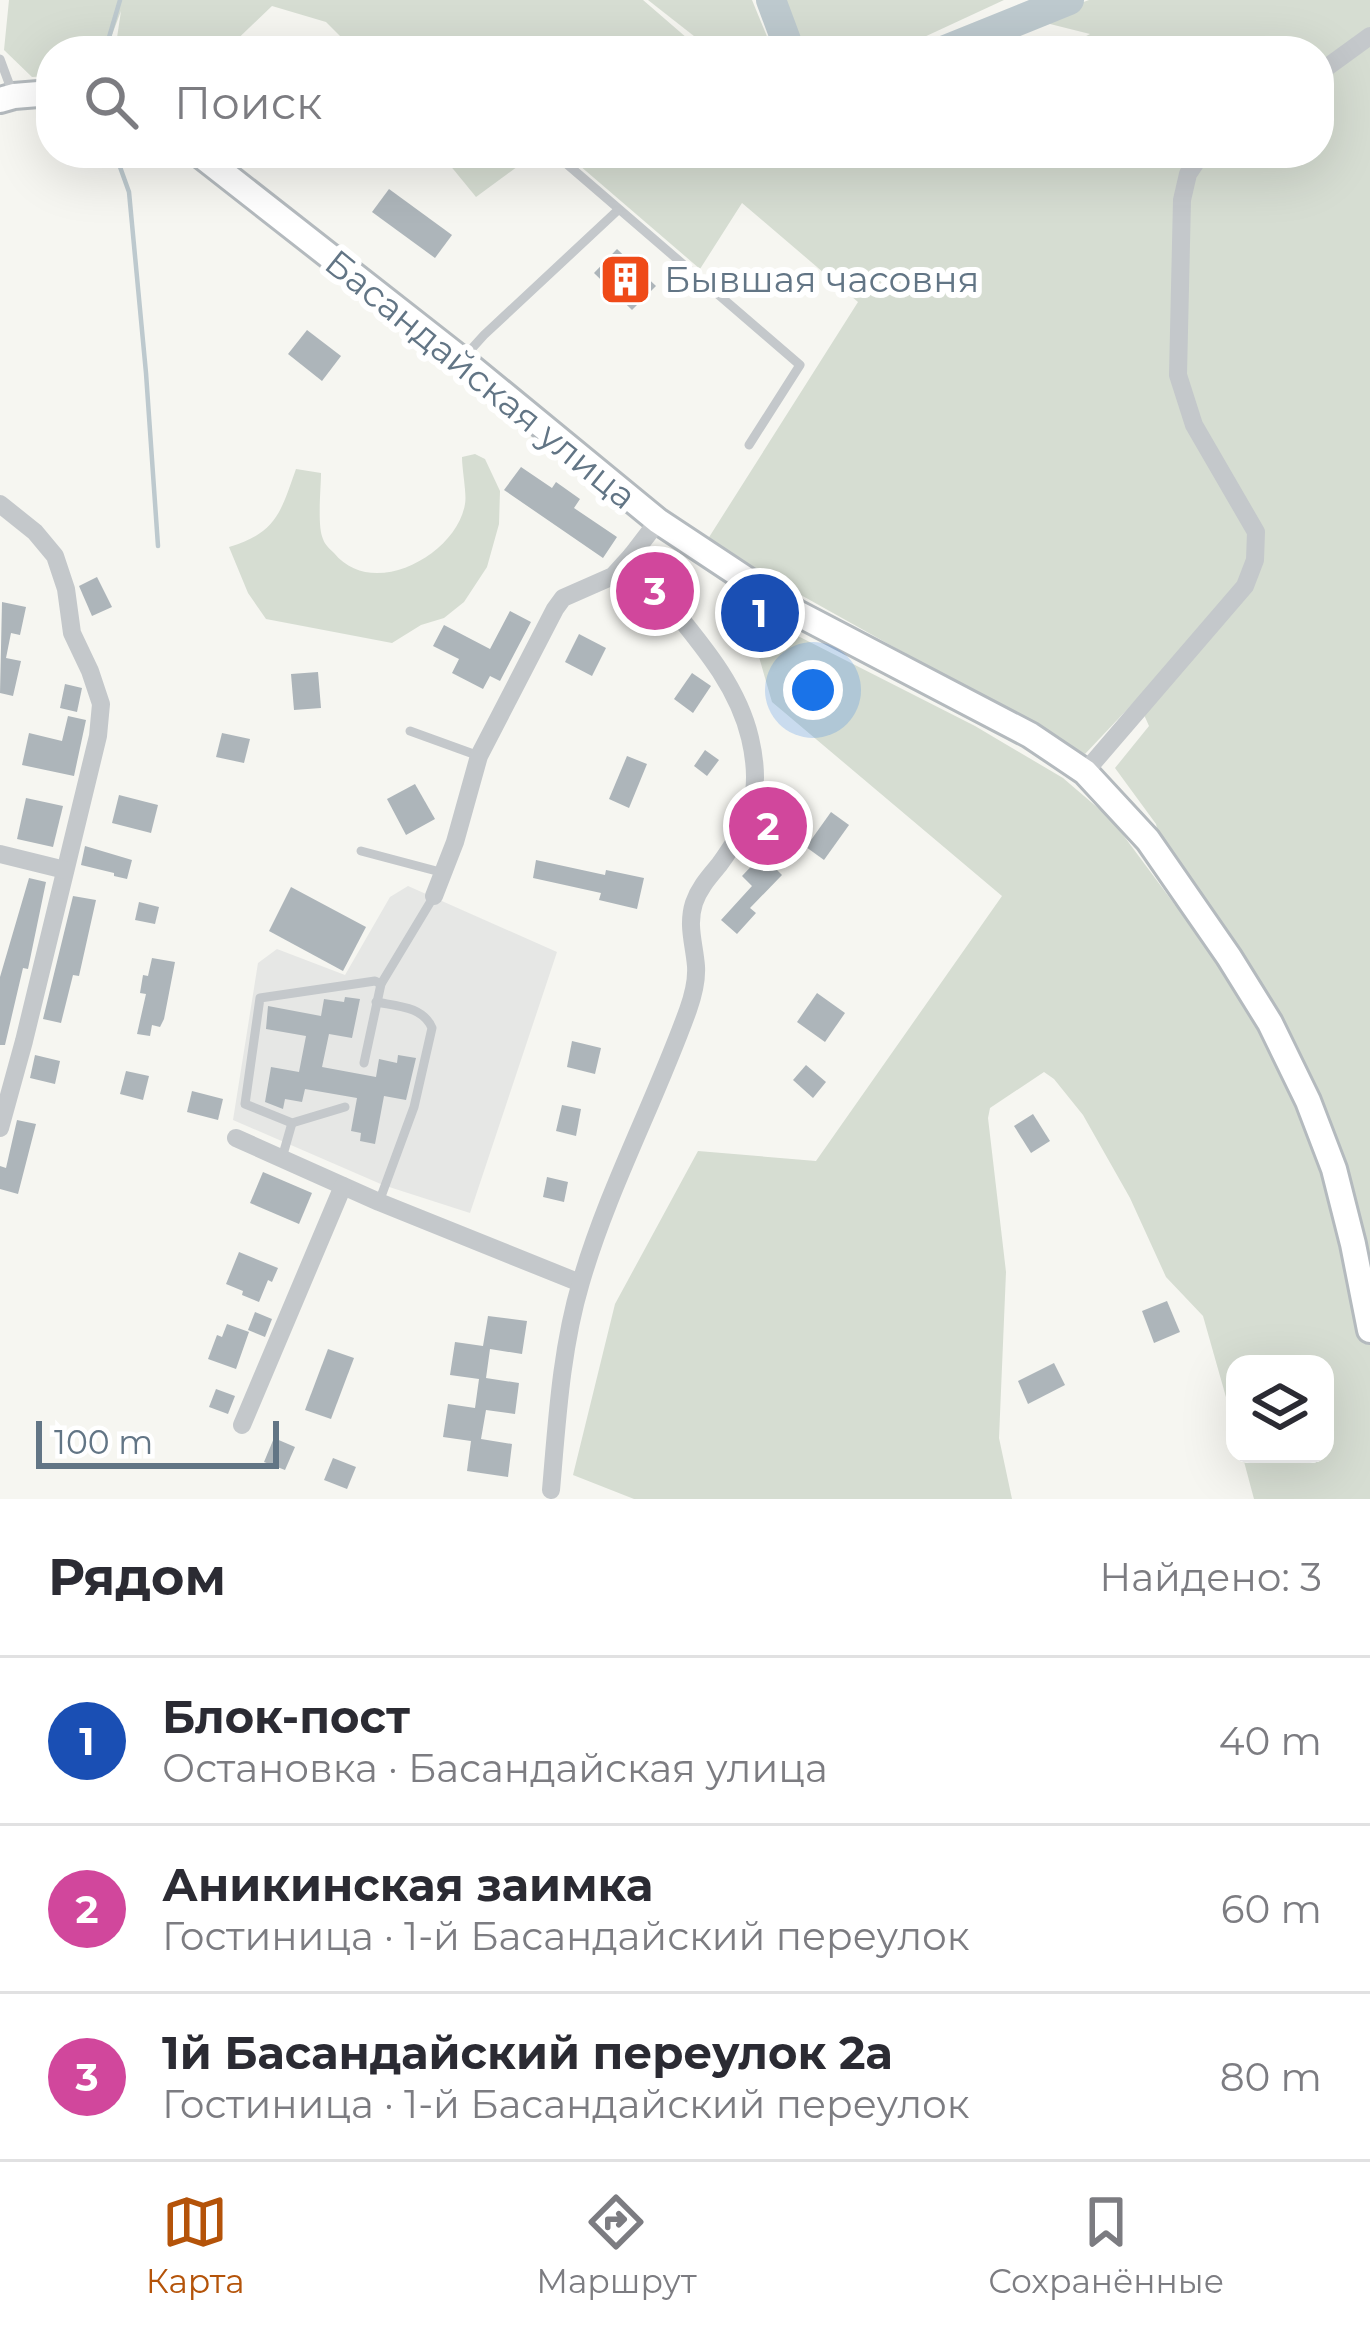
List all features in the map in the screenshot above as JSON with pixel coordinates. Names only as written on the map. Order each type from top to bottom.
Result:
[{"type":"street","points":[[1334,62],[1370,36]]},
{"type":"street","name":"Басандайская улица","points":[[218,168],[658,521],[797,613],[1030,735],[1084,772],[1148,840],[1270,1024],[1308,1100],[1334,1168],[1370,1330]]},
{"type":"street","points":[[1084,772],[1244,586],[1255,560],[1256,532],[1194,424],[1178,375],[1182,200],[1192,168]]},
{"type":"street","points":[[0,505],[35,532],[55,556],[66,589],[72,633],[101,704],[98,736],[0,1128]]},
{"type":"street","points":[[434,896],[479,755],[563,598],[613,576],[658,521]]},
{"type":"street","points":[[551,1490],[564,1371],[580,1283],[688,1008],[696,969],[690,927],[698,892],[741,835],[754,800],[750,736],[721,670],[632,555]]},
{"type":"street","points":[[0,854],[65,870]]},
{"type":"street","points":[[236,1138],[580,1283]]},
{"type":"street","points":[[242,1425],[343,1186]]},
{"type":"lane","points":[[0,59],[7,98]]},
{"type":"lane","points":[[571,168],[800,365],[749,445]]},
{"type":"lane","points":[[462,360],[618,210]]},
{"type":"lane","points":[[410,731],[479,755]]},
{"type":"lane","points":[[361,851],[444,873]]},
{"type":"lane","points":[[364,1063],[381,983],[434,896]]},
{"type":"lane","points":[[345,1107],[292,1123],[245,1104],[260,998],[381,983]]},
{"type":"lane","points":[[376,1002],[418,1011],[432,1028],[414,1107],[379,1202]]},
{"type":"lane","points":[[281,1158],[292,1123]]},
{"type":"shaded area","points":[[9,0],[643,0],[685,36],[340,36],[326,22],[272,6],[241,36],[117,36],[121,11],[112,36],[36,36],[36,77],[4,50]]},
{"type":"shaded area","points":[[648,0],[752,0],[767,36],[694,36]]},
{"type":"shaded area","points":[[782,0],[1004,0],[926,36],[793,36]]},
{"type":"shaded area","points":[[1089,0],[1370,0],[1370,1499],[1254,1499],[1244,1463],[1334,1463],[1334,1355],[1226,1355],[1226,1397],[1203,1316],[1166,1277],[1130,1198],[1083,1115],[1044,1072],[990,1108],[988,1118],[1006,1272],[999,1438],[1012,1499],[634,1499],[573,1475],[615,1304],[698,1151],[816,1161],[1002,896],[772,702],[750,626],[794,634],[975,726],[1063,778],[1112,820],[1175,905],[1156,824],[1115,768],[1149,726],[1137,699],[1085,754],[706,542],[858,302],[742,203],[700,269],[582,168],[1334,168],[1334,36],[1086,36],[1090,34],[1034,20]]},
{"type":"shaded area","points":[[452,168],[516,168],[476,197]]},
{"type":"shaded area","points":[[475,454],[485,459],[500,491],[499,524],[487,567],[464,602],[444,618],[421,625],[392,643],[266,619],[248,593],[229,547],[258,535],[275,518],[296,469],[321,473],[320,525],[328,547],[350,567],[390,572],[411,565],[447,540],[465,504],[462,457]]},
{"type":"shaded area","points":[[408,886],[557,952],[470,1213],[383,1185],[233,1120],[258,963],[277,949],[345,975],[390,897]]},
{"type":"building","points":[[389,189],[452,235],[435,258],[372,212]]},
{"type":"building","name":"Бывшая часовня","points":[[617,249],[656,286],[632,310],[594,273]]},
{"type":"building","points":[[307,330],[341,356],[322,381],[288,354]]},
{"type":"building","points":[[521,467],[552,488],[556,482],[580,499],[574,508],[617,537],[603,558],[504,490]]},
{"type":"building","points":[[97,577],[112,607],[92,616],[79,586]]},
{"type":"building","points":[[2,602],[26,607],[20,635],[11,633],[6,658],[21,661],[13,696],[0,693]]},
{"type":"building","points":[[510,611],[531,622],[500,681],[490,676],[483,689],[452,673],[459,659],[433,646],[444,625],[490,649]]},
{"type":"building","points":[[579,634],[606,648],[592,676],[565,662]]},
{"type":"building","points":[[318,672],[321,708],[294,710],[291,674]]},
{"type":"building","points":[[692,673],[711,686],[693,713],[674,699]]},
{"type":"building","points":[[65,684],[82,688],[77,712],[60,708]]},
{"type":"building","points":[[68,716],[86,720],[74,776],[22,765],[29,733],[62,741]]},
{"type":"building","points":[[222,733],[250,739],[244,763],[216,757]]},
{"type":"building","points":[[705,750],[719,760],[707,776],[694,766]]},
{"type":"building","points":[[627,756],[647,764],[629,808],[609,799]]},
{"type":"building","points":[[415,784],[435,819],[406,835],[387,799]]},
{"type":"building","points":[[119,795],[158,805],[151,833],[112,823]]},
{"type":"building","points":[[26,798],[63,806],[53,847],[17,839]]},
{"type":"building","points":[[831,812],[849,825],[824,860],[806,847]]},
{"type":"building","points":[[85,846],[132,860],[127,879],[81,865]]},
{"type":"building","points":[[762,855],[782,875],[750,908],[756,913],[737,934],[721,920],[752,886],[742,876]]},
{"type":"building","points":[[536,860],[644,878],[637,909],[599,900],[601,893],[533,878]]},
{"type":"building","points":[[29,878],[46,882],[28,969],[23,968],[5,1045],[0,1045],[0,977]]},
{"type":"building","points":[[291,887],[366,927],[343,971],[269,931]]},
{"type":"building","points":[[73,896],[96,900],[79,976],[73,975],[61,1023],[43,1019]]},
{"type":"building","points":[[139,902],[159,907],[155,924],[135,920]]},
{"type":"building","points":[[152,958],[175,962],[164,1019],[160,1027],[152,1025],[150,1036],[137,1034],[146,994],[140,993],[143,975],[148,976]]},
{"type":"building","points":[[817,993],[845,1013],[825,1042],[797,1022]]},
{"type":"building","points":[[345,997],[360,999],[352,1038],[329,1034],[322,1067],[376,1077],[379,1059],[397,1063],[398,1055],[416,1058],[406,1100],[384,1096],[375,1144],[360,1141],[361,1133],[351,1131],[357,1098],[305,1089],[302,1102],[285,1099],[283,1109],[265,1102],[271,1067],[299,1072],[306,1036],[266,1029],[268,1006],[321,1016],[324,999],[344,1002]]},
{"type":"building","points":[[572,1041],[601,1048],[595,1074],[567,1067]]},
{"type":"building","points":[[35,1055],[60,1061],[55,1084],[30,1078]]},
{"type":"building","points":[[806,1065],[826,1082],[813,1098],[793,1080]]},
{"type":"building","points":[[126,1071],[149,1076],[143,1100],[120,1094]]},
{"type":"building","points":[[192,1091],[223,1099],[218,1120],[187,1112]]},
{"type":"building","points":[[562,1105],[581,1109],[576,1136],[556,1131]]},
{"type":"building","points":[[1033,1114],[1050,1141],[1031,1153],[1014,1126]]},
{"type":"building","points":[[17,1120],[36,1124],[18,1194],[0,1189],[0,1166],[6,1168]]},
{"type":"building","points":[[263,1172],[312,1193],[299,1224],[250,1203]]},
{"type":"building","points":[[547,1177],[568,1182],[564,1202],[543,1197]]},
{"type":"building","points":[[239,1252],[278,1268],[259,1302],[226,1284]]},
{"type":"building","points":[[1167,1301],[1180,1332],[1154,1343],[1142,1311]]},
{"type":"building","points":[[255,1312],[272,1319],[265,1337],[248,1330]]},
{"type":"building","points":[[488,1316],[527,1321],[522,1354],[490,1349],[486,1378],[519,1383],[515,1414],[486,1410],[481,1439],[512,1444],[508,1477],[467,1471],[471,1441],[443,1437],[448,1404],[475,1408],[479,1379],[450,1375],[455,1342],[483,1346]]},
{"type":"building","points":[[227,1324],[249,1332],[236,1369],[208,1359]]},
{"type":"building","points":[[328,1349],[354,1358],[331,1419],[305,1410]]},
{"type":"building","points":[[1054,1363],[1065,1385],[1028,1404],[1018,1381]]},
{"type":"building","points":[[216,1389],[235,1396],[228,1414],[209,1407]]},
{"type":"building","points":[[274,1438],[295,1447],[285,1470],[264,1462]]},
{"type":"building","points":[[333,1458],[356,1467],[347,1489],[324,1480]]},
{"type":"waterway","points":[[109,36],[120,0]]},
{"type":"waterway","points":[[771,0],[784,36]]},
{"type":"waterway","points":[[980,36],[1069,0]]},
{"type":"waterway","points":[[120,168],[129,192],[158,546]]},
{"type":"place","name":"Бывшая часовня","points":[[625,279]]},
{"type":"place","name":"1й Басандайский переулок 2а","points":[[655,591]]},
{"type":"place","name":"Блок-пост","points":[[760,613]]},
{"type":"place","name":"Аникинская заимка","points":[[768,826]]}]
